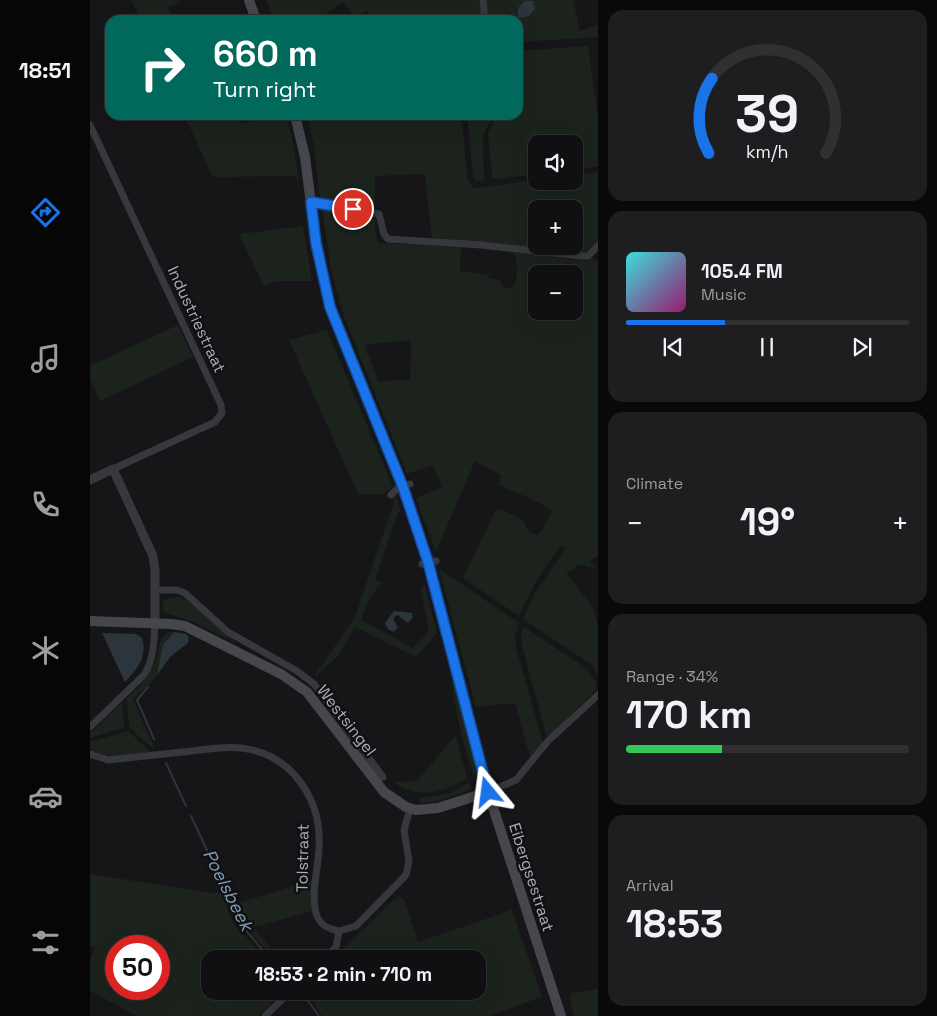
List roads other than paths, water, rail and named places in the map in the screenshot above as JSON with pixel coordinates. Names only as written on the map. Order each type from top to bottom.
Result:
[{"type":"main road","points":[[249,0],[254,15]]},
{"type":"main road","name":"Eibergsestraat","points":[[296,120],[305,157],[316,243],[330,307],[406,486],[429,562],[488,792],[561,1016]]},
{"type":"main road","name":"Westsingel","points":[[90,621],[185,626],[299,686],[315,701],[384,792],[410,809]]},
{"type":"main road","points":[[410,809],[438,808],[488,792]]},
{"type":"street","points":[[483,0],[484,15]]},
{"type":"street","name":"Industriestraat","points":[[90,125],[220,405],[222,413],[215,422],[90,480]]},
{"type":"street","points":[[311,202],[379,214],[384,234],[388,240],[481,245],[580,256],[588,256],[598,245]]},
{"type":"street","points":[[90,727],[144,675],[150,666],[154,648],[155,590],[153,556],[114,469]]},
{"type":"street","points":[[391,495],[406,486]]},
{"type":"street","name":"Westsingel","points":[[155,590],[177,590],[185,593],[228,632],[307,678],[321,691],[383,778]]},
{"type":"street","points":[[488,792],[516,780],[548,741],[598,694]]},
{"type":"street","name":"Tolstraat","points":[[90,754],[108,760],[221,748],[241,748],[267,755],[281,763],[301,781],[314,805],[319,835],[315,893],[316,913],[324,926],[338,932]]},
{"type":"street","points":[[333,950],[336,947],[338,932],[356,926],[406,875],[408,861],[404,830],[410,809]]},
{"type":"street","points":[[265,1016],[282,1000]]},
{"type":"waterway","name":"Poelsbeek","points":[[148,687],[137,700],[154,739]]},
{"type":"waterway","name":"Poelsbeek","points":[[166,763],[186,806]]},
{"type":"waterway","name":"Poelsbeek","points":[[191,816],[243,927],[262,950]]},
{"type":"waterway","name":"Poelsbeek","points":[[307,1000],[319,1016]]}]
